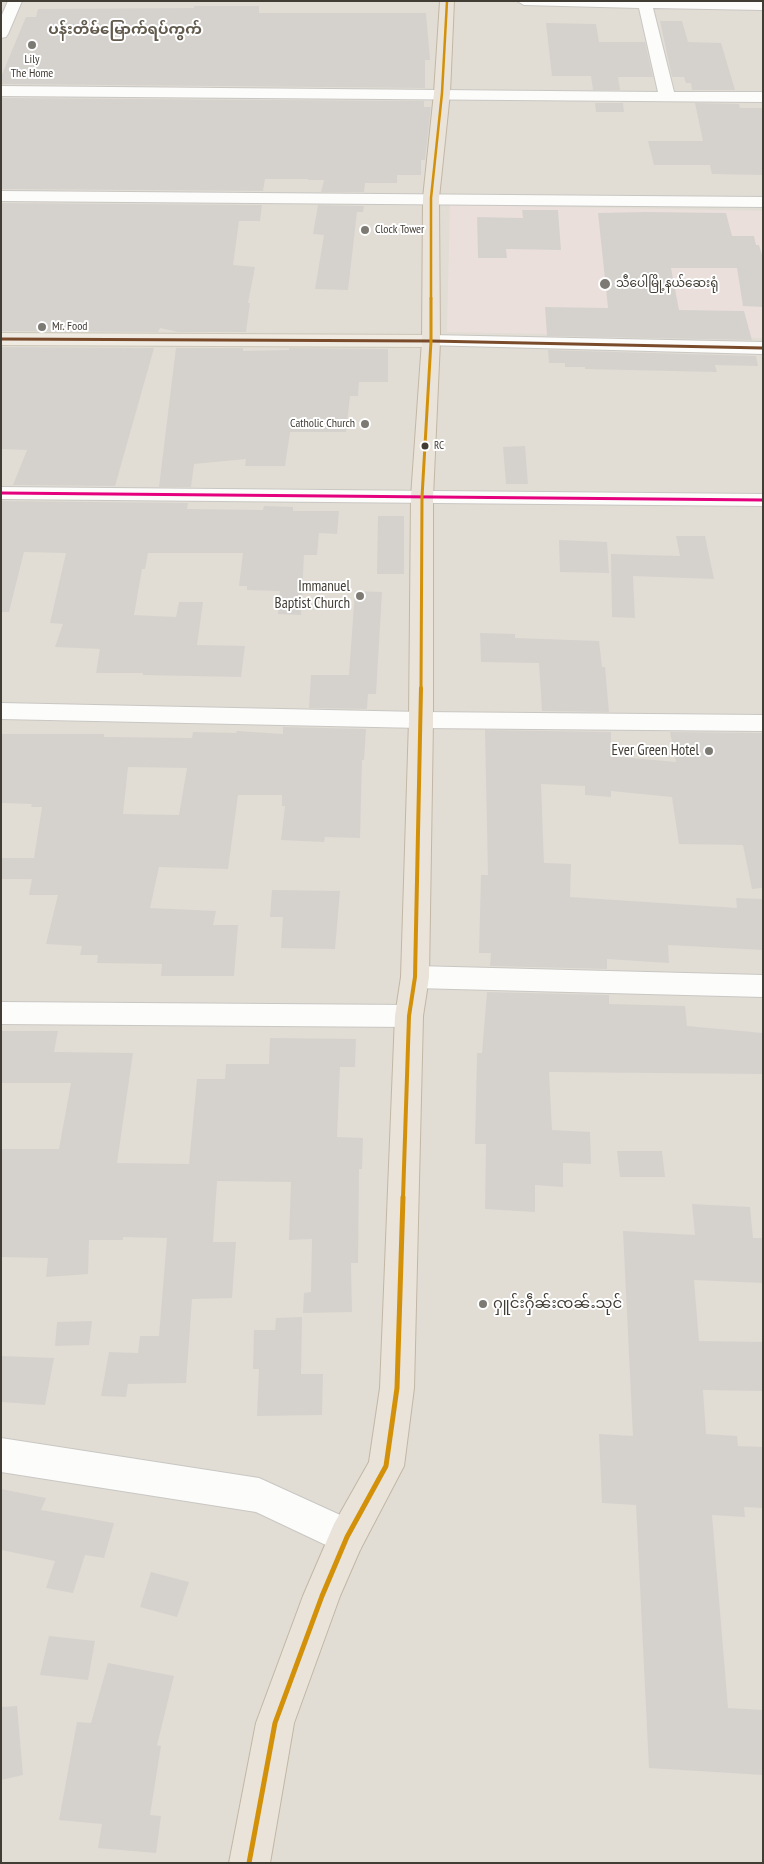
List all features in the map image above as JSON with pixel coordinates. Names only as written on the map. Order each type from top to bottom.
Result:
[{"type":"highway","points":[[249,1863],[275,1723],[322,1596],[347,1537],[386,1466],[397,1388],[409,1016],[415,978],[421,720],[422,497],[431,341],[432,198],[442,93],[447,1]]},
{"type":"main road","points":[[1,339],[431,341]]},
{"type":"street","points":[[1,34],[15,1]]},
{"type":"street","points":[[524,1],[644,2],[763,6]]},
{"type":"street","points":[[644,2],[666,96]]},
{"type":"street","points":[[1,91],[763,97]]},
{"type":"street","points":[[1,196],[763,202]]},
{"type":"street","points":[[431,341],[763,348]]},
{"type":"street","points":[[1,492],[763,500]]},
{"type":"street","points":[[1,712],[421,720],[763,723]]},
{"type":"street","points":[[415,978],[763,986]]},
{"type":"street","points":[[1,1014],[409,1016]]},
{"type":"street","points":[[1,1456],[259,1495],[347,1537]]},
{"type":"shaded area","points":[[1,1],[763,1],[763,1863],[1,1863]]},
{"type":"shaded area","name":"သီပေါမြို့နယ်ဆေးရုံ","points":[[450,205],[763,211],[763,338],[447,332]]},
{"type":"building","points":[[194,6],[259,6],[259,13],[426,13],[430,60],[425,60],[425,88],[1,84],[1,77],[26,17],[36,17],[38,9],[194,8]]},
{"type":"building","points":[[660,21],[682,21],[688,42],[721,43],[735,90],[692,90],[691,83],[686,83],[684,77],[672,77]]},
{"type":"building","points":[[546,23],[596,24],[599,42],[645,42],[653,77],[618,77],[620,90],[593,90],[591,76],[552,76]]},
{"type":"building","points":[[1,98],[424,101],[424,107],[431,107],[425,160],[421,160],[421,175],[397,175],[397,183],[365,183],[364,192],[321,192],[324,180],[308,179],[265,179],[263,191],[1,189]]},
{"type":"building","points":[[595,103],[623,103],[624,112],[596,112]]},
{"type":"building","points":[[695,103],[739,104],[740,108],[763,108],[763,175],[712,174],[710,165],[654,165],[648,141],[703,141]]},
{"type":"building","points":[[1,203],[262,205],[260,221],[239,221],[233,265],[255,267],[248,303],[250,303],[246,332],[178,332],[160,328],[158,332],[1,331]]},
{"type":"building","points":[[318,205],[364,206],[363,212],[357,212],[348,290],[315,289],[324,235],[313,234]]},
{"type":"building","points":[[522,210],[558,210],[561,250],[506,249],[507,258],[478,258],[477,217],[523,218]]},
{"type":"building","points":[[598,213],[726,213],[732,236],[754,236],[756,245],[759,245],[763,258],[763,307],[743,306],[737,268],[671,268],[679,310],[744,311],[752,340],[547,336],[545,307],[608,308]]},
{"type":"building","points":[[1,347],[154,348],[115,486],[13,485],[27,450],[1,449]]},
{"type":"building","points":[[176,348],[243,348],[243,351],[289,350],[289,348],[388,349],[388,382],[359,382],[358,396],[350,396],[346,432],[290,432],[285,466],[245,466],[246,459],[194,464],[191,487],[159,487]]},
{"type":"building","points":[[548,350],[756,356],[758,366],[715,365],[717,372],[585,369],[585,367],[565,367],[565,363],[549,363]]},
{"type":"building","points":[[525,446],[528,484],[506,484],[503,447]]},
{"type":"building","points":[[1,501],[188,503],[187,509],[263,510],[264,506],[293,507],[293,511],[339,511],[337,534],[319,533],[317,555],[304,555],[301,615],[278,614],[280,591],[247,590],[247,586],[239,586],[243,553],[148,553],[145,569],[142,569],[134,615],[176,617],[179,602],[203,602],[197,645],[245,646],[241,677],[143,675],[143,673],[96,673],[100,649],[55,647],[63,624],[50,623],[66,553],[24,552],[9,612],[1,612]]},
{"type":"building","points":[[378,516],[404,516],[404,574],[377,574]]},
{"type":"building","points":[[676,536],[705,536],[714,579],[633,576],[635,618],[612,617],[611,554],[680,556]]},
{"type":"building","points":[[559,540],[607,542],[609,573],[560,572]]},
{"type":"building","points":[[355,591],[382,592],[376,694],[368,694],[367,709],[309,708],[311,675],[349,675]]},
{"type":"building","points":[[480,633],[515,634],[515,638],[599,641],[602,667],[605,667],[609,712],[542,711],[539,663],[481,662]]},
{"type":"building","points":[[283,727],[366,729],[364,760],[362,760],[360,838],[325,837],[324,842],[281,840],[285,806],[282,806],[282,795],[238,795],[228,869],[159,867],[150,908],[216,911],[213,925],[238,925],[234,976],[161,976],[162,964],[97,963],[98,955],[80,955],[82,946],[46,944],[58,895],[29,895],[32,879],[1,879],[1,858],[34,858],[42,807],[31,807],[32,804],[1,803],[1,734],[104,734],[104,737],[192,738],[193,732],[236,733],[237,731],[283,734]],"holes":[[[128,767],[187,768],[179,815],[123,814]]]},
{"type":"building","points":[[485,730],[611,732],[611,756],[676,762],[670,732],[763,733],[763,888],[752,889],[743,845],[679,844],[672,797],[611,791],[611,797],[585,795],[585,786],[541,784],[544,863],[571,864],[570,897],[737,908],[736,898],[763,899],[763,950],[668,945],[669,963],[607,959],[607,969],[490,966],[491,953],[479,953],[481,875],[488,875]]},
{"type":"building","points":[[272,890],[340,891],[335,949],[281,948],[283,917],[270,917]]},
{"type":"building","points":[[487,992],[609,995],[609,1004],[685,1006],[687,1026],[763,1033],[763,1074],[549,1072],[552,1130],[590,1132],[591,1164],[563,1163],[563,1187],[535,1185],[535,1212],[485,1209],[486,1144],[475,1144],[477,1053],[482,1053]]},
{"type":"building","points":[[1,1031],[58,1031],[54,1052],[133,1053],[117,1163],[189,1164],[197,1079],[225,1079],[226,1064],[269,1064],[270,1038],[356,1039],[355,1067],[340,1067],[337,1137],[363,1138],[362,1169],[359,1169],[358,1263],[351,1263],[352,1312],[303,1313],[304,1293],[311,1292],[312,1239],[289,1240],[291,1182],[217,1181],[213,1242],[236,1242],[232,1298],[192,1299],[186,1383],[128,1384],[126,1397],[101,1396],[109,1352],[138,1353],[140,1336],[159,1336],[167,1238],[123,1237],[123,1240],[89,1240],[88,1274],[46,1277],[48,1258],[1,1257],[1,1149],[59,1149],[71,1083],[1,1083]]},
{"type":"building","points":[[617,1151],[662,1151],[665,1177],[620,1177]]},
{"type":"building","points":[[692,1204],[750,1207],[753,1238],[763,1238],[763,1283],[694,1280],[699,1341],[763,1342],[763,1391],[703,1390],[706,1434],[737,1436],[738,1446],[763,1447],[763,1508],[744,1507],[745,1517],[712,1515],[728,1708],[763,1710],[763,1775],[649,1768],[636,1505],[602,1503],[599,1434],[633,1436],[623,1231],[695,1235]]},
{"type":"building","points":[[302,1317],[301,1374],[323,1374],[322,1415],[257,1416],[259,1369],[253,1369],[254,1330],[275,1330],[276,1318]]},
{"type":"building","points":[[92,1321],[89,1345],[55,1346],[57,1322]]},
{"type":"building","points":[[1,1356],[54,1358],[45,1405],[1,1402]]},
{"type":"building","points":[[1,1489],[46,1498],[41,1510],[114,1523],[104,1558],[85,1555],[73,1593],[46,1588],[55,1561],[1,1550]]},
{"type":"building","points":[[151,1572],[189,1582],[177,1617],[140,1607]]},
{"type":"building","points":[[49,1636],[95,1641],[88,1680],[40,1675]]},
{"type":"building","points":[[108,1663],[174,1676],[157,1745],[161,1746],[150,1815],[161,1816],[156,1853],[98,1848],[102,1824],[59,1820],[77,1722],[91,1723]]},
{"type":"building","points":[[17,1706],[23,1775],[1,1780],[1,1707]]},
{"type":"transit line","points":[[249,1863],[275,1723],[322,1596],[347,1537],[386,1466],[397,1388],[409,1016],[415,977],[421,720],[422,497],[431,341],[431,198],[442,93],[447,1]]},
{"type":"transit line","points":[[1,339],[431,341],[763,348]]},
{"type":"transit line","points":[[1,493],[763,500]]},
{"type":"place","name":"Lily The Home","points":[[32,45]]},
{"type":"place","name":"Clock Tower","points":[[365,230]]},
{"type":"place","name":"သီပေါမြို့နယ်ဆေးရုံ","points":[[605,284]]},
{"type":"place","name":"Mr. Food","points":[[42,327]]},
{"type":"place","name":"Catholic Church","points":[[365,424]]},
{"type":"place","name":"RC","points":[[425,446]]},
{"type":"place","name":"Immanuel Baptist Church","points":[[360,596]]},
{"type":"place","name":"Ever Green Hotel","points":[[709,751]]},
{"type":"place","name":"ႁူင်းႁဵၼ်းၸၼ်ႉသုင်","points":[[483,1304]]},
{"type":"district","name":"ပန်းတိမ်မြောက်ရပ်ကွက်","points":[[125,30]]}]
